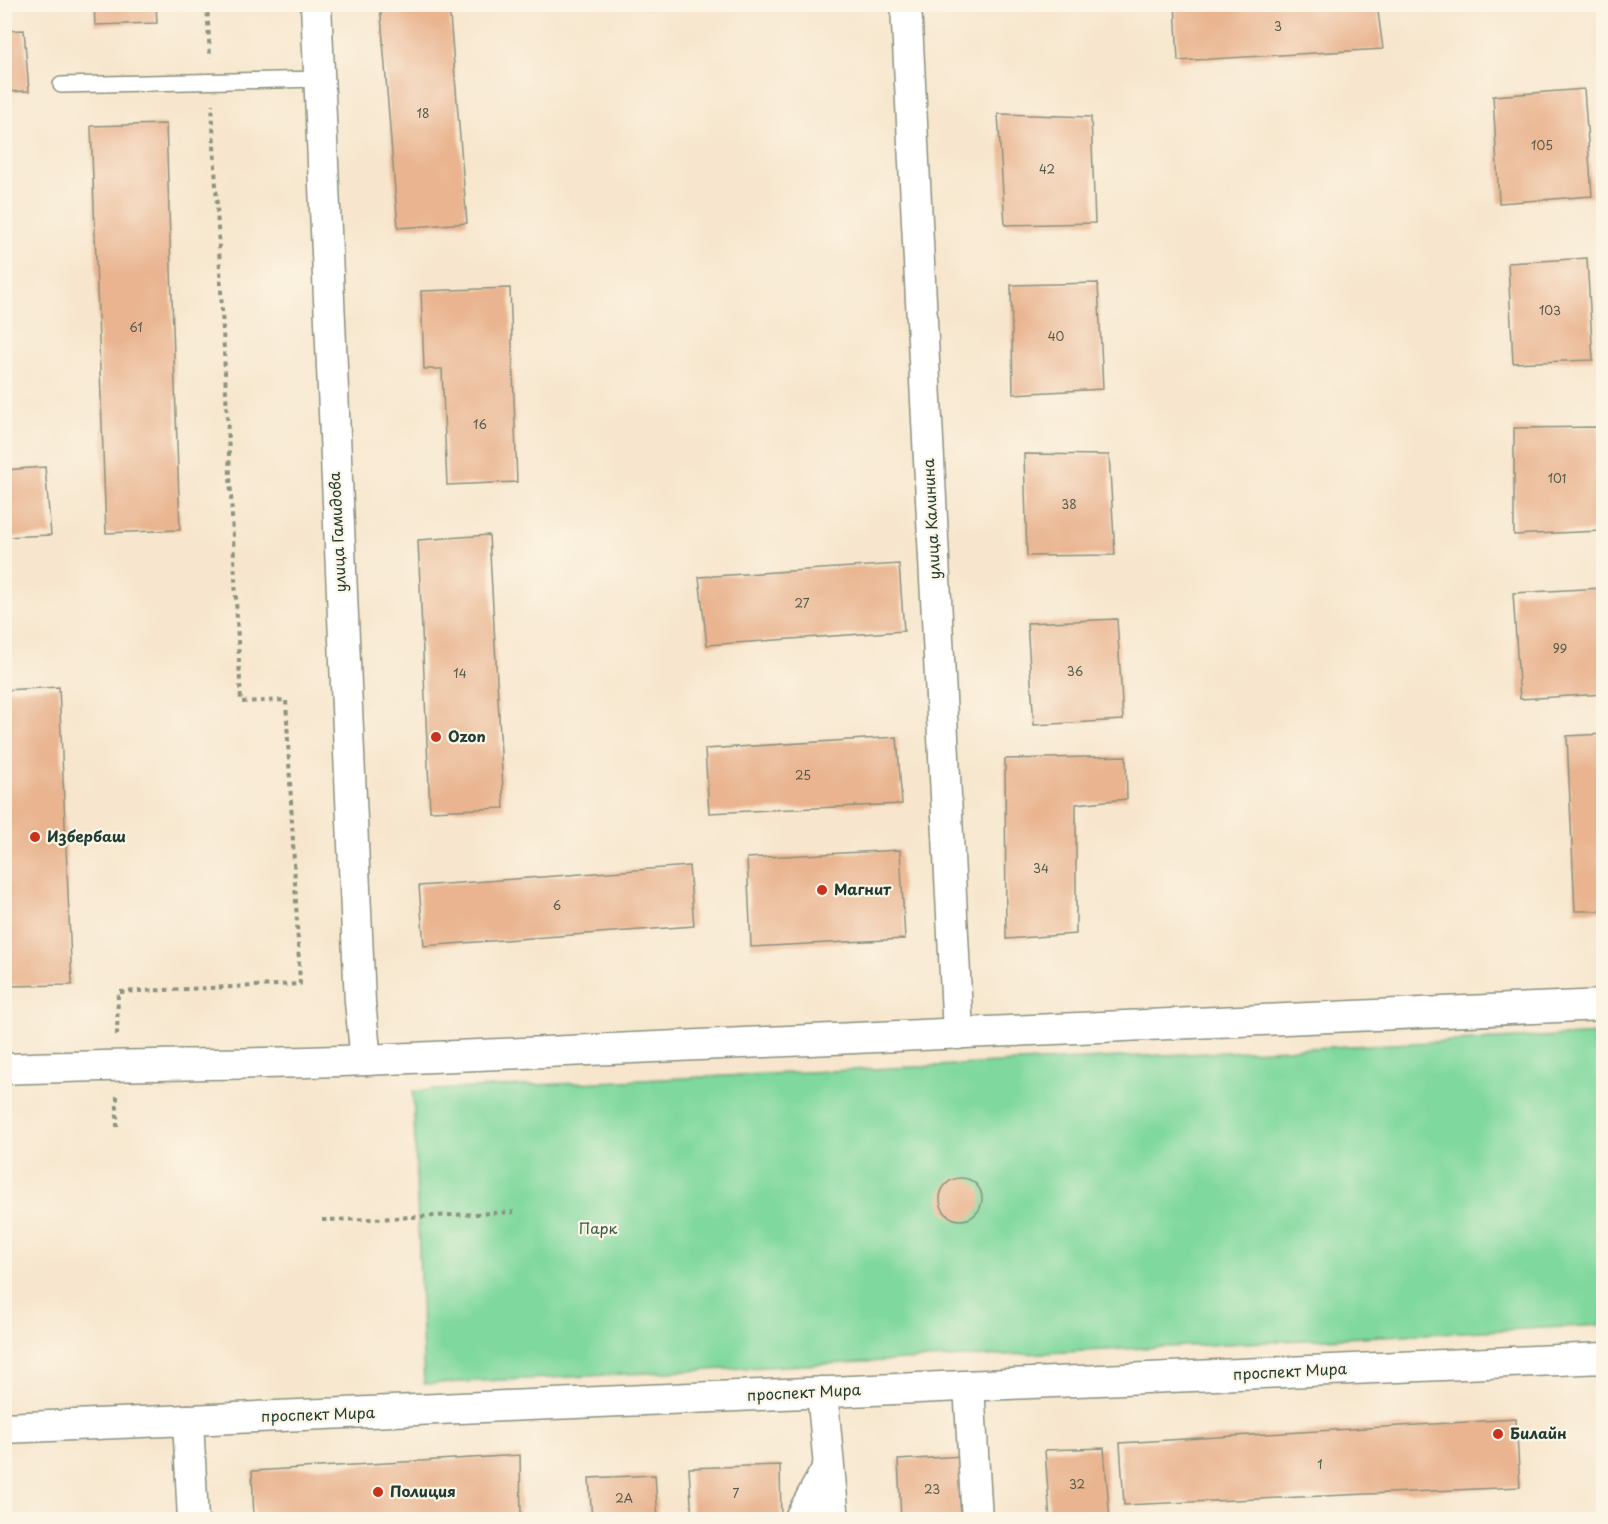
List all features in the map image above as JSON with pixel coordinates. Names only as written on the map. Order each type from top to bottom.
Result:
[{"type":"street","name":"улица Гамидова","points":[[316,4],[359,979],[366,1060]]},
{"type":"street","name":"улица Калинина","points":[[906,4],[958,1034]]},
{"type":"street","points":[[4,1069],[116,1064],[366,1060],[429,1055],[1604,1005]]},
{"type":"street","name":"проспект Мира","points":[[4,1428],[1604,1358]]},
{"type":"street","points":[[969,1386],[977,1520]]},
{"type":"street","points":[[822,1392],[834,1520]]},
{"type":"street","points":[[188,1420],[193,1520]]},
{"type":"street","points":[[798,1520],[828,1467]]},
{"type":"lane","points":[[61,84],[319,79]]},
{"type":"path","points":[[118,992],[300,984],[286,700],[241,702],[207,4]]},
{"type":"path","points":[[322,1220],[514,1212]]},
{"type":"green space","name":"Парк","points":[[1603,1034],[1603,1325],[424,1384],[413,1091]]},
{"type":"building","points":[[94,4],[156,4],[157,23],[95,25]]},
{"type":"building","points":[[380,4],[449,4],[467,223],[398,228]]},
{"type":"building","points":[[645,4],[677,4],[677,6],[645,9]]},
{"type":"building","points":[[1175,4],[1377,4],[1383,49],[1178,61]]},
{"type":"building","points":[[24,30],[29,91],[4,92],[4,31]]},
{"type":"building","points":[[1584,89],[1592,196],[1499,203],[1493,96]]},
{"type":"building","points":[[998,114],[1091,117],[1095,223],[1005,225]]},
{"type":"building","points":[[166,124],[180,530],[106,533],[91,126]]},
{"type":"building","points":[[1587,258],[1593,360],[1513,363],[1508,263]]},
{"type":"building","points":[[1098,283],[1103,389],[1013,394],[1011,285]]},
{"type":"building","points":[[510,288],[517,482],[447,485],[442,369],[424,369],[421,291]]},
{"type":"building","points":[[1599,427],[1601,531],[1514,535],[1514,428]]},
{"type":"building","points":[[1024,454],[1109,455],[1115,555],[1027,556]]},
{"type":"building","points":[[45,467],[51,535],[4,537],[4,470]]},
{"type":"building","points":[[489,535],[504,808],[430,811],[418,540]]},
{"type":"building","points":[[899,564],[904,631],[707,645],[699,577]]},
{"type":"building","points":[[1602,588],[1604,694],[1520,699],[1513,593]]},
{"type":"building","points":[[1117,619],[1123,720],[1034,725],[1027,623]]},
{"type":"building","name":"Избербаш","points":[[59,687],[72,985],[4,986],[4,690]]},
{"type":"building","points":[[1604,734],[1604,911],[1575,911],[1567,736]]},
{"type":"building","points":[[897,737],[902,804],[709,813],[705,749]]},
{"type":"building","points":[[1126,756],[1127,799],[1076,804],[1076,934],[1006,939],[1005,759]]},
{"type":"building","points":[[900,850],[905,939],[751,947],[747,858]]},
{"type":"building","points":[[689,866],[694,926],[424,946],[419,886]]},
{"type":"building","points":[[961,1178],[976,1184],[982,1199],[976,1214],[961,1220],[946,1214],[940,1199],[946,1184]]},
{"type":"building","points":[[1516,1419],[1520,1487],[1124,1505],[1120,1443]]},
{"type":"building","points":[[1104,1448],[1110,1520],[1050,1520],[1045,1450]]},
{"type":"building","points":[[520,1455],[521,1520],[254,1520],[252,1471]]},
{"type":"building","points":[[963,1456],[966,1520],[901,1520],[898,1460]]},
{"type":"building","points":[[780,1465],[781,1520],[692,1520],[689,1468]]},
{"type":"building","points":[[655,1475],[658,1520],[592,1520],[589,1478]]},
{"type":"place","name":"Ozon","points":[[436,737]]},
{"type":"place","name":"Избербаш","points":[[35,837]]},
{"type":"place","name":"Магнит","points":[[822,890]]},
{"type":"place","name":"Билайн","points":[[1498,1434]]},
{"type":"place","name":"Полиция","points":[[378,1492]]}]
